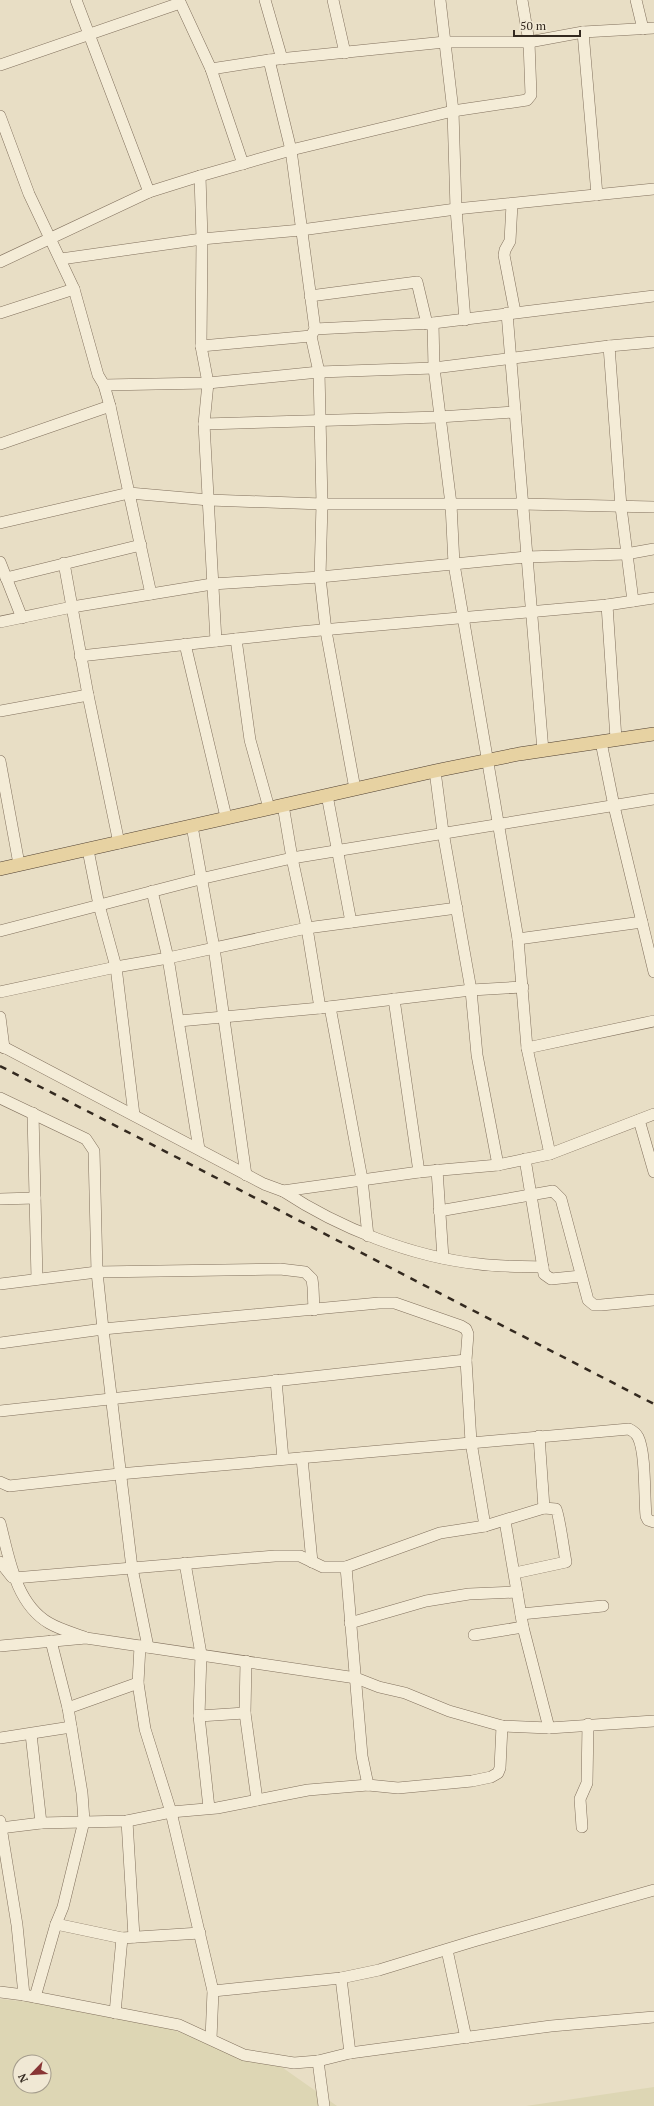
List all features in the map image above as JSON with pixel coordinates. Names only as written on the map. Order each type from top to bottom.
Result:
[{"type":"main road","points":[[0,868],[88,850],[226,817],[435,771],[543,751],[654,734]]},
{"type":"street","points":[[76,0],[88,35],[149,192]]},
{"type":"street","points":[[265,0],[282,59]]},
{"type":"street","points":[[333,0],[345,53]]},
{"type":"street","points":[[440,0],[453,111],[456,209],[465,320]]},
{"type":"street","points":[[0,262],[51,240],[149,192],[200,176],[291,150],[453,111],[527,100],[531,95],[529,42],[522,0]]},
{"type":"street","points":[[210,69],[269,60],[445,42],[529,42],[583,32],[648,28],[636,0]]},
{"type":"street","points":[[0,65],[88,35],[180,1],[210,69],[244,164]]},
{"type":"street","points":[[583,32],[597,195]]},
{"type":"street","points":[[269,60],[291,150],[319,372],[322,504],[320,577],[326,631],[355,789]]},
{"type":"street","points":[[0,116],[29,194],[74,289],[98,375],[104,386],[110,406],[151,594]]},
{"type":"street","points":[[200,176],[202,239],[201,346],[208,383],[204,424],[216,641]]},
{"type":"street","points":[[61,259],[202,239],[301,230],[456,209],[654,189]]},
{"type":"street","points":[[512,204],[510,241],[504,255],[511,313],[515,412],[543,751]]},
{"type":"street","points":[[310,296],[417,282],[430,324],[439,417],[450,504],[454,564],[462,619],[500,824],[518,939],[527,1048],[550,1154]]},
{"type":"street","points":[[0,313],[74,289]]},
{"type":"street","points":[[201,346],[313,333],[430,324],[654,296]]},
{"type":"street","points":[[104,386],[208,383],[319,372],[434,368],[609,346],[654,342]]},
{"type":"street","points":[[609,346],[621,507],[633,601]]},
{"type":"street","points":[[0,444],[34,430],[110,406]]},
{"type":"street","points":[[204,424],[439,417],[515,412]]},
{"type":"street","points":[[0,523],[129,493],[209,500],[322,504],[522,504],[654,507]]},
{"type":"street","points":[[6,578],[141,545]]},
{"type":"street","points":[[0,622],[72,607],[212,584],[320,577],[526,557],[626,554],[654,549]]},
{"type":"street","points":[[0,562],[22,618]]},
{"type":"street","points":[[64,563],[80,656],[119,843]]},
{"type":"street","points":[[80,656],[236,639],[607,605],[654,598]]},
{"type":"street","points":[[607,605],[616,739]]},
{"type":"street","points":[[236,639],[250,740],[270,808]]},
{"type":"street","points":[[185,644],[226,817]]},
{"type":"street","points":[[0,711],[88,695]]},
{"type":"street","points":[[601,742],[614,806],[654,972]]},
{"type":"street","points":[[0,761],[19,864]]},
{"type":"street","points":[[435,771],[443,832],[472,990],[477,1055],[498,1165]]},
{"type":"street","points":[[328,795],[336,850],[351,922]]},
{"type":"street","points":[[0,931],[200,879],[292,858],[443,832],[654,799]]},
{"type":"street","points":[[283,805],[292,858],[362,1180],[368,1236]]},
{"type":"street","points":[[192,826],[200,879],[214,948],[246,1175]]},
{"type":"street","points":[[88,850],[116,967],[134,1115]]},
{"type":"street","points":[[152,891],[168,958],[199,1149]]},
{"type":"street","points":[[0,992],[307,928],[457,908]]},
{"type":"street","points":[[518,939],[642,922]]},
{"type":"street","points":[[179,1021],[325,1008],[472,990],[523,987]]},
{"type":"street","points":[[394,999],[419,1172]]},
{"type":"street","points":[[0,1017],[2,1046],[246,1175],[274,1189],[283,1191],[419,1172],[498,1165],[550,1154],[654,1114]]},
{"type":"street","points":[[527,1048],[654,1021]]},
{"type":"street","points":[[0,1098],[86,1139],[94,1151],[97,1272],[119,1474],[144,1646],[138,1683],[145,1729],[171,1812],[213,1991],[211,2039]]},
{"type":"street","points":[[33,1113],[37,1279]]},
{"type":"street","points":[[639,1120],[653,1165]]},
{"type":"street","points":[[525,1159],[544,1274],[551,1279],[581,1276]]},
{"type":"street","points":[[437,1170],[443,1258]]},
{"type":"street","points":[[283,1191],[303,1204],[368,1236],[443,1258],[478,1264],[542,1267]]},
{"type":"street","points":[[439,1211],[553,1191],[558,1194],[588,1300],[594,1305],[654,1300]]},
{"type":"street","points":[[0,1199],[35,1198]]},
{"type":"street","points":[[0,1284],[97,1272],[272,1269],[305,1272],[312,1279],[314,1287],[314,1310]]},
{"type":"street","points":[[0,1343],[103,1329],[379,1303],[394,1304],[461,1326],[466,1329],[468,1334],[466,1360],[471,1442],[485,1526]]},
{"type":"street","points":[[0,1411],[466,1360]]},
{"type":"street","points":[[276,1380],[283,1459]]},
{"type":"street","points":[[0,1482],[9,1486],[119,1474],[471,1442],[629,1430],[634,1432],[638,1438],[642,1450],[646,1516],[648,1520],[654,1522]]},
{"type":"street","points":[[540,1436],[544,1508]]},
{"type":"street","points":[[302,1458],[312,1562]]},
{"type":"street","points":[[16,1580],[185,1563],[275,1556],[300,1556],[323,1567],[346,1567],[402,1548],[423,1538],[464,1528],[485,1526],[544,1508],[556,1509],[566,1562],[514,1573]]},
{"type":"street","points":[[505,1521],[523,1627],[549,1728]]},
{"type":"street","points":[[0,1523],[16,1580]]},
{"type":"street","points":[[0,1562],[16,1580],[30,1605],[49,1623],[86,1638]]},
{"type":"street","points":[[185,1563],[201,1654],[198,1716],[209,1808]]},
{"type":"street","points":[[346,1567],[362,1756],[368,1785]]},
{"type":"street","points":[[350,1623],[426,1602],[469,1594],[517,1592]]},
{"type":"street","points":[[521,1614],[603,1606]]},
{"type":"street","points":[[474,1635],[523,1627]]},
{"type":"street","points":[[0,1646],[86,1638],[356,1678],[379,1687],[405,1693],[449,1711],[502,1726],[549,1728],[588,1724],[654,1721]]},
{"type":"street","points":[[29,1996],[63,1907],[84,1821],[82,1793],[68,1708],[51,1641]]},
{"type":"street","points":[[246,1661],[245,1713],[257,1800]]},
{"type":"street","points":[[68,1708],[138,1683]]},
{"type":"street","points":[[198,1716],[245,1713]]},
{"type":"street","points":[[582,1827],[580,1799],[587,1783],[588,1724]]},
{"type":"street","points":[[29,1996],[0,1826],[127,1820],[171,1812],[209,1808],[308,1790],[368,1785],[398,1788],[491,1777],[498,1773],[500,1768],[502,1726]]},
{"type":"street","points":[[0,1738],[71,1727]]},
{"type":"street","points":[[31,1734],[41,1823]]},
{"type":"street","points":[[127,1820],[134,1937]]},
{"type":"street","points":[[213,1991],[341,1978],[379,1970],[654,1890]]},
{"type":"street","points":[[56,1924],[122,1938],[200,1933]]},
{"type":"street","points":[[115,2013],[122,1938]]},
{"type":"street","points":[[447,1950],[466,2038]]},
{"type":"street","points":[[341,1978],[350,2053]]},
{"type":"street","points":[[0,1992],[29,1996],[179,2025],[244,2055],[294,2063],[318,2061],[350,2053],[551,2026],[654,2017]]},
{"type":"street","points":[[318,2061],[324,2106]]},
{"type":"shaded area","points":[[0,1999],[110,2010],[276,2063],[337,2106],[0,2106]]},
{"type":"shaded area","points":[[654,2087],[654,2106],[526,2106]]},
{"type":"railway","points":[[0,1066],[654,1404]]}]
